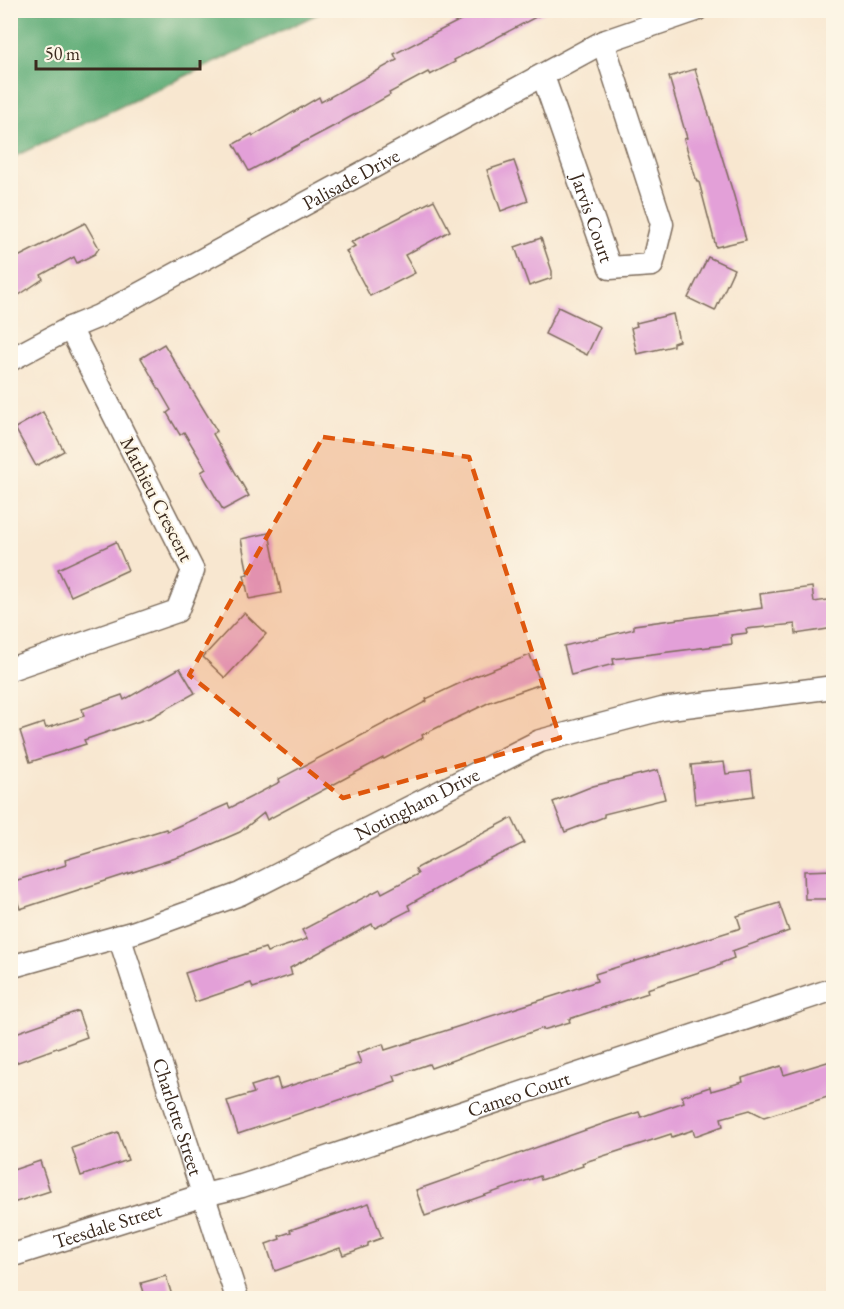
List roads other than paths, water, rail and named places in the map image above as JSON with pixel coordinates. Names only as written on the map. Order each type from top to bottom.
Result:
[{"type":"street","name":"Palisade Drive","points":[[10,360],[70,328],[99,316],[603,42],[696,10]]},
{"type":"street","name":"Jarvis Court","points":[[543,76],[610,268],[652,265],[662,224],[603,42]]},
{"type":"street","name":"Mathieu Crescent","points":[[10,669],[177,611],[193,571],[70,328]]},
{"type":"street","name":"Notingham Drive","points":[[10,967],[119,936],[240,894],[540,741],[662,709],[834,687]]},
{"type":"street","name":"Charlotte Street","points":[[119,936],[237,1299]]},
{"type":"street","name":"Cameo Court","points":[[204,1195],[242,1186],[834,989]]},
{"type":"street","name":"Teesdale Street","points":[[10,1256],[204,1195]]}]
